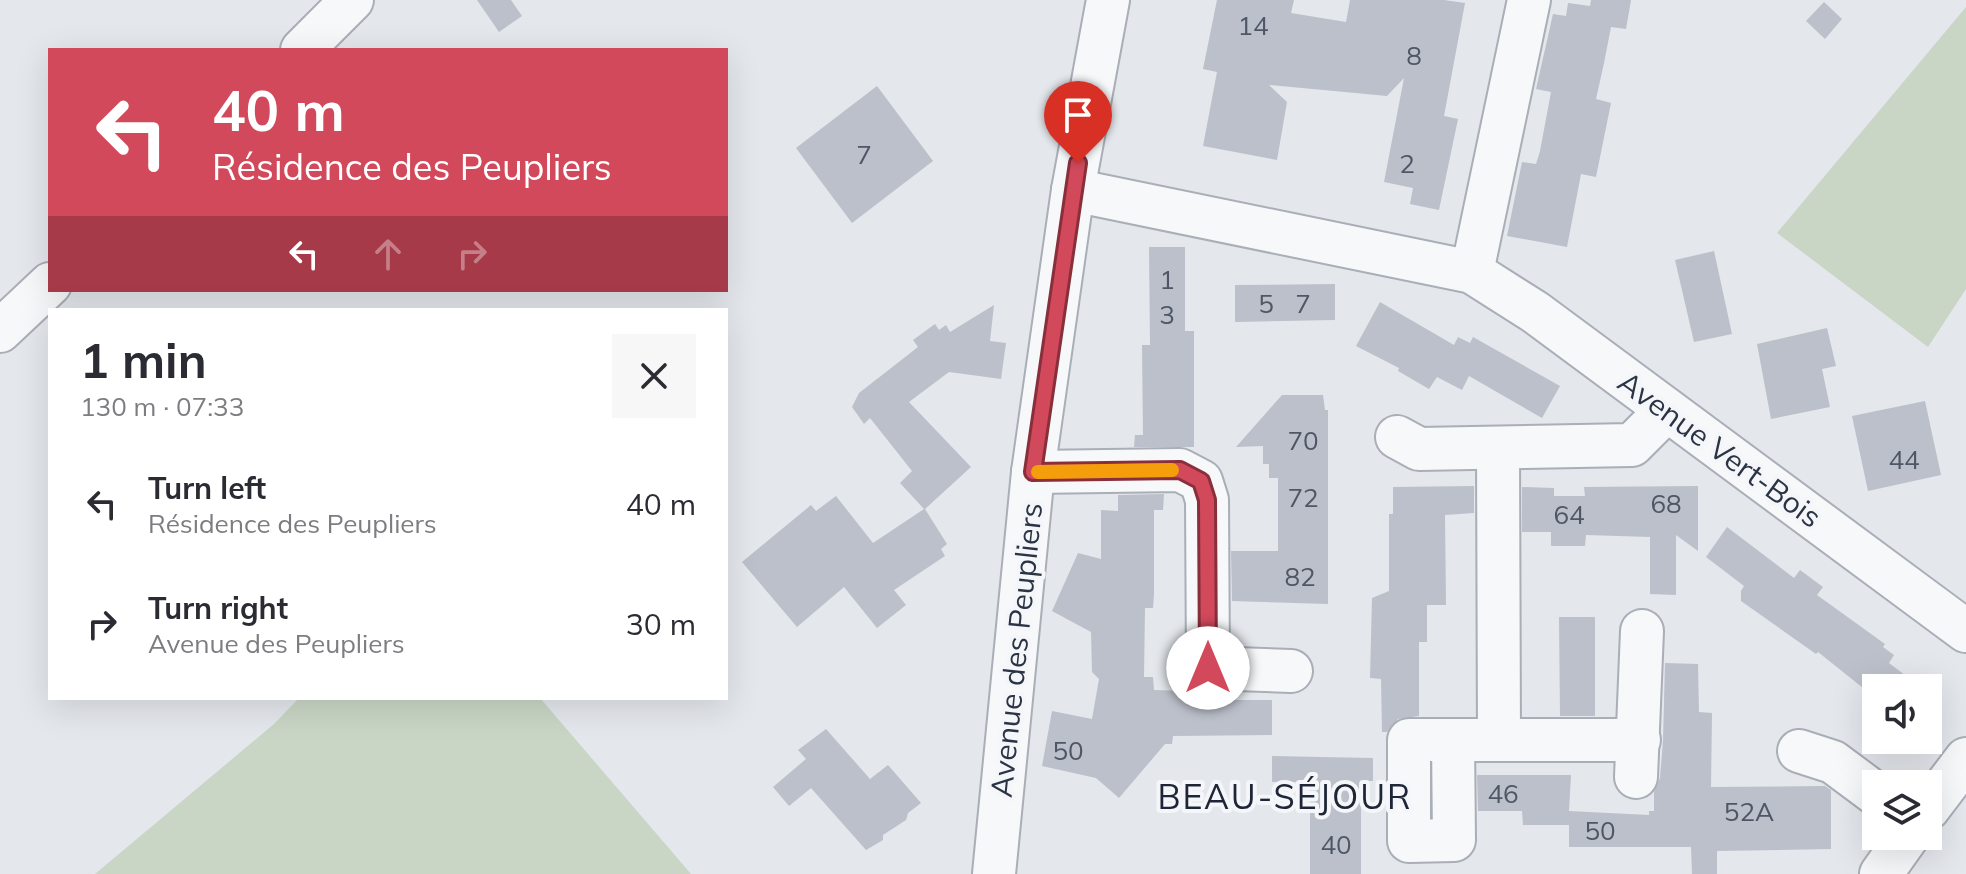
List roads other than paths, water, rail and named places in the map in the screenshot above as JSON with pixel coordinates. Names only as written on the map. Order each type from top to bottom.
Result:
[{"type":"street","points":[[304,48],[352,0]]},
{"type":"street","name":"Avenue des Peupliers","points":[[994,874],[1033,472],[1073,190],[1108,0]]},
{"type":"street","points":[[1472,272],[1529,0]]},
{"type":"street","name":"Avenue Vert-Bois","points":[[1073,190],[1472,272],[1535,312],[1966,631]]},
{"type":"street","points":[[0,331],[48,286]]},
{"type":"street","points":[[1397,437],[1419,449],[1632,445],[1667,410]]},
{"type":"street","points":[[1498,448],[1499,739]]},
{"type":"street","points":[[1033,472],[1180,470],[1201,481],[1207,500],[1208,668],[1291,671]]},
{"type":"street","points":[[1453,740],[1499,739],[1638,758],[1642,631]]},
{"type":"street","points":[[1799,751],[1833,762],[1862,784]]},
{"type":"street","points":[[1942,791],[1966,759]]},
{"type":"street","points":[[1881,874],[1898,850]]},
{"type":"district","name":"BEAU-SÉJOUR","points":[[1285,796]]}]
